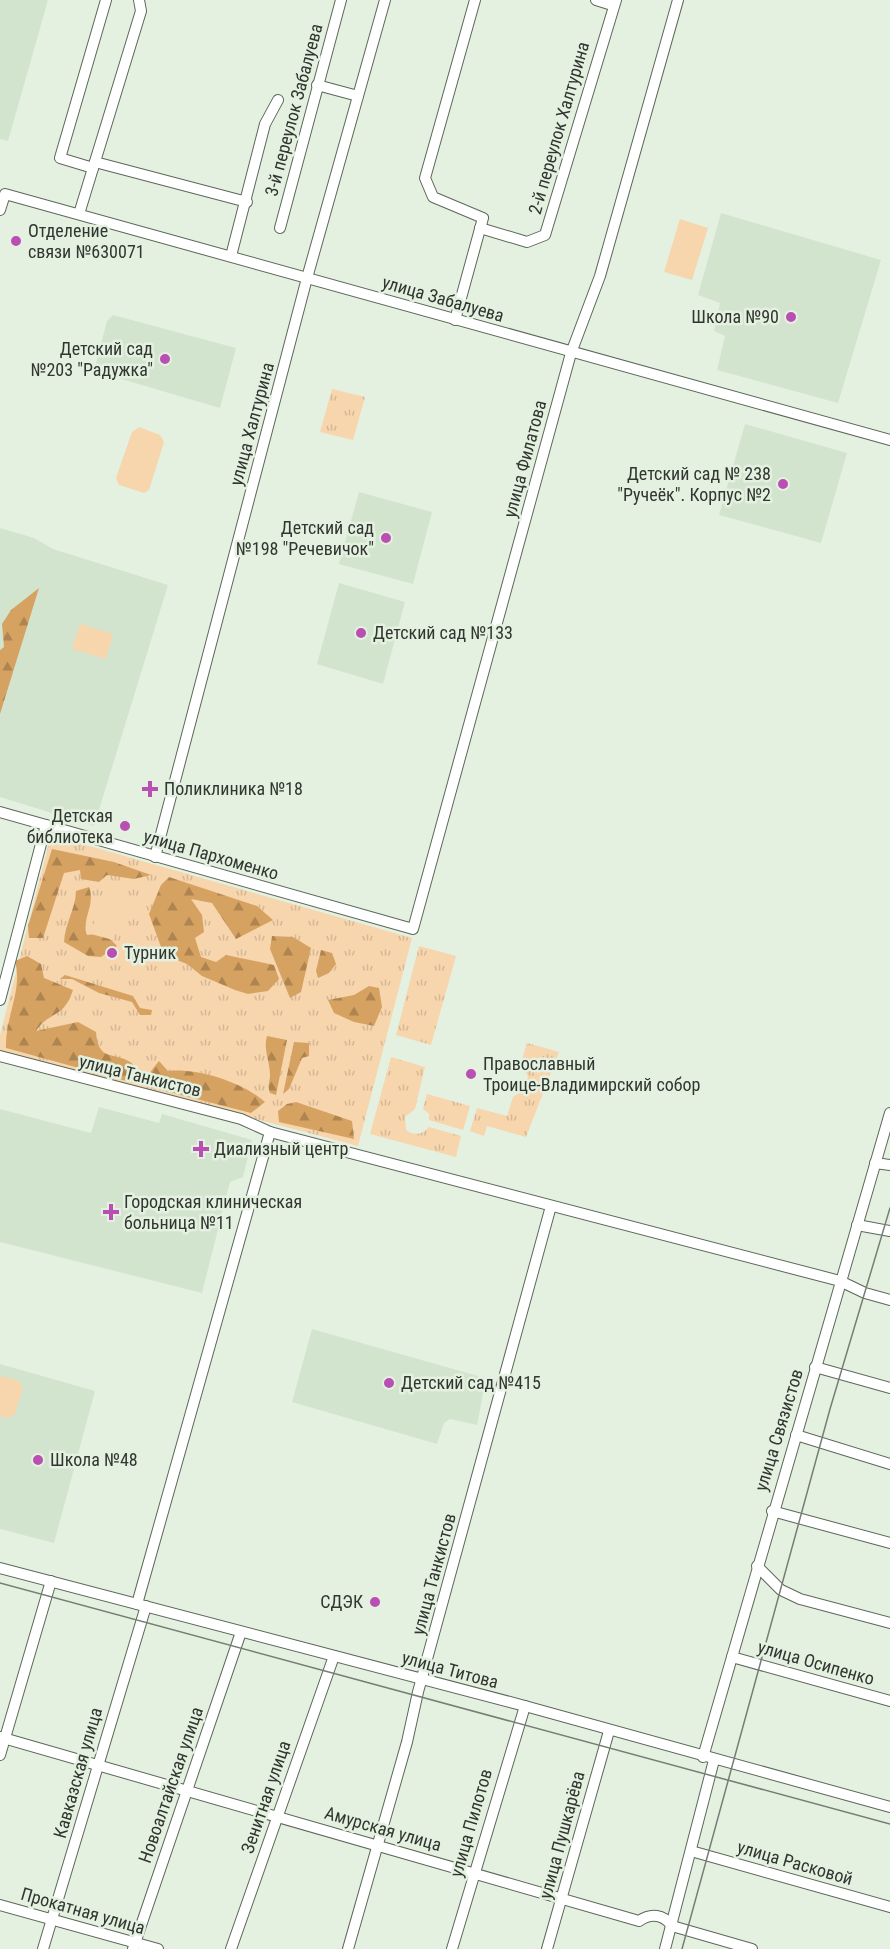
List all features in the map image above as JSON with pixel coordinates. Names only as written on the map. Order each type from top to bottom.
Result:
[{"type":"street","points":[[106,0],[60,158],[247,202]]},
{"type":"street","points":[[79,214],[141,11],[139,0]]},
{"type":"street","name":"3-й переулок Забалуева","points":[[280,228],[341,0]]},
{"type":"street","name":"улица Халтурина","points":[[155,857],[307,278],[385,0]]},
{"type":"street","points":[[455,320],[483,218],[433,197],[425,178],[476,0]]},
{"type":"street","points":[[596,0],[614,2]]},
{"type":"street","name":"улица Филатова","points":[[413,929],[572,353],[600,276],[678,0]]},
{"type":"street","name":"2-й переулок Халтурина","points":[[480,228],[527,242],[545,235],[614,2]]},
{"type":"street","points":[[317,85],[358,96]]},
{"type":"street","points":[[231,256],[247,202],[265,124],[278,100]]},
{"type":"street","name":"улица Забалуева","points":[[0,210],[4,194],[890,441]]},
{"type":"street","name":"улица Пархоменко","points":[[0,812],[413,929]]},
{"type":"street","points":[[0,1000],[46,825]]},
{"type":"street","name":"улица Танкистов","points":[[0,1056],[241,1119],[270,1132],[840,1281],[865,1293],[890,1300]]},
{"type":"street","name":"улица Связистов","points":[[665,1949],[691,1851],[708,1759],[732,1657],[772,1511],[890,1113]]},
{"type":"street","points":[[141,1605],[270,1132]]},
{"type":"street","points":[[875,1162],[890,1165]]},
{"type":"street","name":"улица Танкистов","points":[[348,1949],[551,1206]]},
{"type":"street","points":[[857,1225],[890,1231]]},
{"type":"street","points":[[815,1367],[890,1388]]},
{"type":"street","points":[[796,1435],[890,1464]]},
{"type":"street","points":[[772,1511],[890,1543]]},
{"type":"street","points":[[757,1566],[781,1590],[800,1599],[890,1623]]},
{"type":"street","name":"улица Титова","points":[[0,1568],[525,1706],[708,1759],[890,1807]]},
{"type":"street","points":[[0,1755],[2,1737],[51,1581]]},
{"type":"street","name":"Кавказская улица","points":[[43,1949],[141,1605]]},
{"type":"street","name":"Новоалтайская улица","points":[[134,1946],[241,1632]]},
{"type":"street","name":"Зенитная улица","points":[[231,1949],[334,1656]]},
{"type":"street","name":"улица Осипенко","points":[[732,1657],[890,1701]]},
{"type":"street","name":"улица Пилотов","points":[[452,1949],[525,1706]]},
{"type":"street","name":"улица Пушкарёва","points":[[547,1949],[609,1731]]},
{"type":"street","name":"Амурская улица","points":[[2,1737],[639,1921],[646,1917],[659,1916],[667,1919],[672,1926],[752,1949]]},
{"type":"street","name":"улица Расковой","points":[[691,1851],[890,1907]]},
{"type":"street","name":"Прокатная улица","points":[[0,1905],[134,1946],[158,1949]]},
{"type":"shaded area","points":[[0,0],[48,0],[8,141],[0,139]]},
{"type":"shaded area","name":"Школа №90","points":[[721,213],[881,260],[838,403],[717,370],[725,336],[714,331],[720,303],[698,295]]},
{"type":"shaded area","name":"Детский сад №203 \"Радужка\"","points":[[113,315],[236,348],[220,408],[94,371],[107,321]]},
{"type":"shaded area","name":"Детский сад № 238 \"Ручеёк\". Корпус №2","points":[[745,424],[847,453],[821,543],[719,515]]},
{"type":"shaded area","name":"Детский сад №198 \"Речевичок\"","points":[[359,492],[432,512],[413,584],[339,564]]},
{"type":"shaded area","points":[[0,528],[34,538],[53,549],[168,585],[94,826],[0,797]]},
{"type":"shaded area","name":"Детский сад №133","points":[[339,583],[405,602],[383,684],[317,664]]},
{"type":"shaded area","name":"Городская клиническая больница №11","points":[[99,1107],[159,1123],[162,1114],[252,1140],[243,1177],[230,1182],[202,1293],[0,1242],[0,1109],[91,1133]]},
{"type":"shaded area","name":"Детский сад №415","points":[[312,1329],[478,1376],[484,1389],[477,1425],[450,1419],[444,1423],[437,1444],[292,1402]]},
{"type":"shaded area","name":"Школа №48","points":[[0,1364],[95,1391],[54,1543],[0,1529]]},
{"type":"green space","points":[[680,219],[708,228],[692,280],[664,272]]},
{"type":"green space","points":[[332,389],[365,397],[353,440],[320,432]]},
{"type":"green space","points":[[139,427],[160,435],[164,442],[149,490],[144,493],[119,485],[116,478],[132,432]]},
{"type":"green space","points":[[39,588],[0,714],[0,650],[4,647],[2,624],[11,610]]},
{"type":"green space","points":[[80,624],[113,634],[106,659],[72,649]]},
{"type":"green space","points":[[51,835],[412,938],[358,1146],[0,1051],[0,1035]]},
{"type":"green space","points":[[52,849],[114,862],[151,875],[134,879],[107,875],[99,882],[81,879],[80,870],[64,873],[43,938],[29,938],[28,926]]},
{"type":"green space","points":[[169,877],[257,906],[273,920],[236,939],[212,903],[191,899],[202,915],[204,932],[195,938],[201,957],[216,962],[226,955],[274,965],[279,979],[268,991],[248,994],[235,990],[202,976],[187,964],[172,958],[161,947],[149,914],[161,885]]},
{"type":"green space","points":[[89,887],[91,900],[86,923],[87,935],[104,936],[117,946],[101,957],[88,956],[64,942],[76,891]]},
{"type":"green space","points":[[101,897],[123,903],[113,940],[91,934]]},
{"type":"green space","points":[[272,936],[293,937],[311,948],[301,992],[290,998],[270,949]]},
{"type":"green space","points":[[419,946],[456,956],[431,1045],[396,1035]]},
{"type":"green space","points":[[321,950],[332,953],[336,964],[329,973],[318,978],[316,971]]},
{"type":"green space","points":[[27,956],[41,964],[44,978],[73,990],[61,1011],[41,1024],[36,1031],[78,1022],[96,1032],[98,1043],[105,1053],[123,1058],[137,1068],[130,1082],[6,1048],[6,1036],[17,983],[15,961]]},
{"type":"green space","points":[[65,975],[133,996],[140,1008],[152,1010],[151,1015],[140,1015],[132,1002],[99,993],[72,979],[60,979]]},
{"type":"green space","points":[[369,986],[379,988],[382,1007],[374,1026],[354,1022],[334,1013],[328,1000],[354,995]]},
{"type":"green space","points":[[267,1036],[287,1040],[276,1095],[270,1093],[269,1088]]},
{"type":"green space","points":[[294,1042],[309,1043],[309,1056],[302,1058],[289,1089],[283,1094]]},
{"type":"green space","points":[[527,1043],[559,1052],[526,1137],[487,1126],[484,1136],[470,1131],[477,1108],[507,1116],[513,1097],[523,1091],[528,1076],[521,1063]]},
{"type":"green space","points":[[391,1057],[425,1067],[415,1109],[405,1117],[406,1130],[418,1134],[429,1127],[461,1136],[456,1157],[370,1134]]},
{"type":"green space","points":[[159,1061],[168,1071],[193,1072],[219,1078],[244,1088],[265,1102],[251,1113],[150,1087],[151,1071]]},
{"type":"green space","points":[[427,1094],[470,1106],[463,1130],[429,1120],[429,1114],[423,1109]]},
{"type":"green space","points":[[296,1102],[352,1121],[354,1139],[279,1122],[278,1111],[287,1104]]},
{"type":"green space","points":[[0,1376],[18,1380],[23,1388],[15,1414],[8,1418],[0,1416]]},
{"type":"tram line","points":[[682,1949],[830,1409],[890,1208]]},
{"type":"tram line","points":[[0,1583],[890,1824]]},
{"type":"place","name":"Отделение связи №630071","points":[[16,241]]},
{"type":"place","name":"Школа №90","points":[[791,317]]},
{"type":"place","name":"Детский сад №203 \"Радужка\"","points":[[165,359]]},
{"type":"place","name":"Детский сад № 238 \"Ручеёк\". Корпус №2","points":[[783,484]]},
{"type":"place","name":"Детский сад №198 \"Речевичок\"","points":[[386,538]]},
{"type":"place","name":"Детский сад №133","points":[[361,633]]},
{"type":"place","name":"Поликлиника №18","points":[[150,789]]},
{"type":"place","name":"Детская библиотека","points":[[125,826]]},
{"type":"place","name":"Турник","points":[[112,953]]},
{"type":"place","name":"Православный Троице-Владимирский собор","points":[[471,1074]]},
{"type":"place","name":"Диализный центр","points":[[201,1149]]},
{"type":"place","name":"Городская клиническая больница №11","points":[[111,1212]]},
{"type":"place","name":"Детский сад №415","points":[[389,1383]]},
{"type":"place","name":"Школа №48","points":[[38,1460]]},
{"type":"place","name":"СДЭК","points":[[375,1602]]}]
